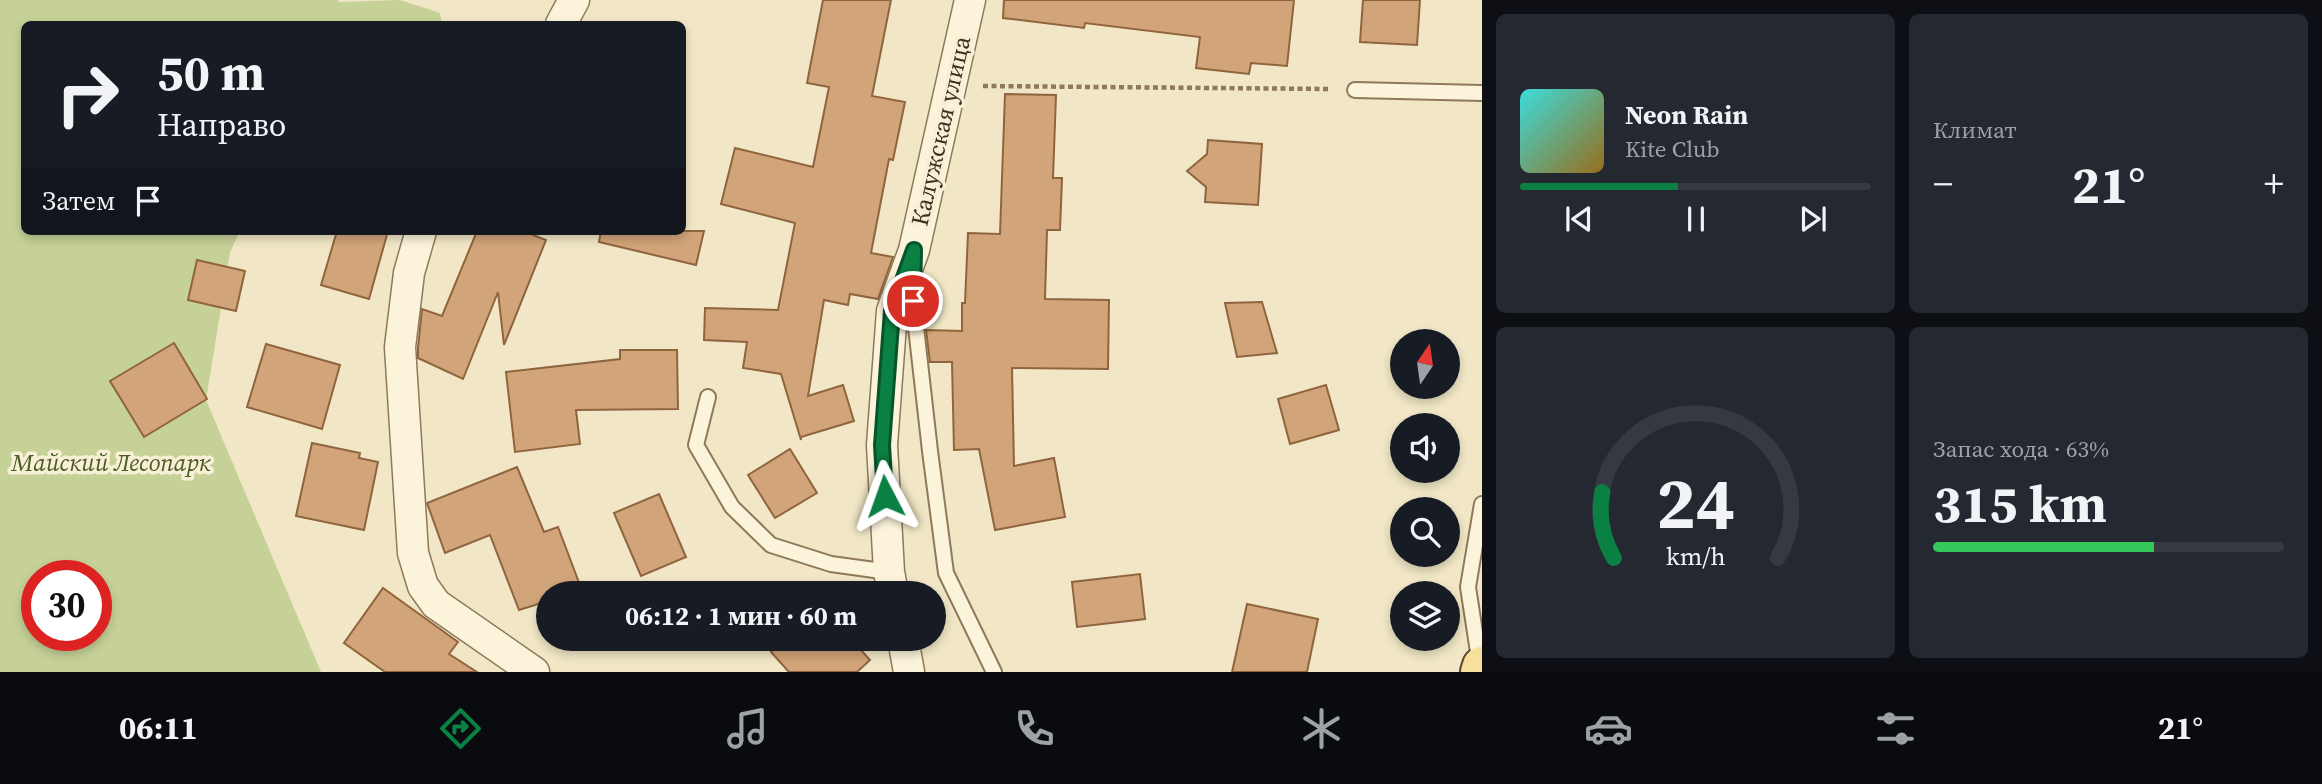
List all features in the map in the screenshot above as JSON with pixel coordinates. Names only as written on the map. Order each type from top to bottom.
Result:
[{"type":"street","points":[[563,21],[574,0]]},
{"type":"street","name":"Калужская улица","points":[[891,581],[882,445],[892,311],[914,250],[970,0]]},
{"type":"street","points":[[420,235],[409,273],[400,347],[413,553],[424,586],[436,604],[534,672]]},
{"type":"street","points":[[905,651],[909,672]]},
{"type":"lane","points":[[1355,90],[1482,93]]},
{"type":"lane","points":[[914,250],[913,301],[929,451],[946,573],[994,672]]},
{"type":"lane","points":[[708,397],[696,445],[732,507],[771,545],[885,581]]},
{"type":"lane","points":[[1481,669],[1468,587],[1482,504]]},
{"type":"path","points":[[951,86],[1355,90]]},
{"type":"green space","name":"Майский Лесопарк","points":[[0,0],[400,0],[440,13],[441,21],[21,21],[21,235],[238,235],[230,252],[206,400],[321,672],[0,672]]},
{"type":"building","points":[[823,0],[891,0],[872,96],[905,102],[893,160],[889,159],[871,253],[893,257],[878,299],[850,294],[848,305],[824,300],[808,396],[843,385],[854,421],[801,437],[801,440],[781,374],[743,368],[747,342],[704,340],[705,308],[778,310],[795,223],[721,204],[735,148],[813,167],[829,87],[807,83]]},
{"type":"building","points":[[1004,0],[1294,0],[1287,66],[1251,63],[1249,74],[1196,68],[1200,37],[1085,23],[1084,28],[1003,18]]},
{"type":"building","points":[[1363,0],[1420,0],[1417,45],[1360,42]]},
{"type":"building","points":[[1005,94],[1056,95],[1053,178],[1062,178],[1060,230],[1047,230],[1045,299],[1109,300],[1108,369],[1012,368],[1014,466],[1054,458],[1065,517],[995,530],[979,449],[954,450],[952,362],[930,362],[926,330],[962,331],[968,233],[1000,234]]},
{"type":"building","points":[[1208,140],[1262,144],[1258,205],[1205,202],[1206,187],[1187,171],[1207,154]]},
{"type":"building","points":[[686,231],[704,231],[696,265],[599,242],[600,235],[686,235]]},
{"type":"building","points":[[336,235],[387,235],[369,299],[321,285]]},
{"type":"building","points":[[475,235],[533,235],[546,240],[504,345],[498,292],[463,379],[418,358],[422,309],[442,316]]},
{"type":"building","points":[[197,260],[245,271],[236,311],[188,300]]},
{"type":"building","points":[[1262,302],[1277,353],[1237,357],[1225,303]]},
{"type":"building","points":[[174,343],[207,399],[144,437],[110,381]]},
{"type":"building","points":[[266,344],[340,365],[322,429],[247,407]]},
{"type":"building","points":[[620,350],[677,350],[678,409],[576,410],[580,444],[515,452],[506,372],[620,359]]},
{"type":"building","points":[[1326,385],[1339,430],[1290,444],[1278,399]]},
{"type":"building","points":[[312,443],[360,453],[359,458],[378,462],[364,530],[296,516]]},
{"type":"building","points":[[790,449],[817,493],[775,518],[748,475]]},
{"type":"building","points":[[517,467],[544,532],[558,527],[578,581],[536,581],[536,605],[519,610],[490,535],[445,553],[427,503]]},
{"type":"building","points":[[659,494],[686,557],[641,576],[614,513]]},
{"type":"building","points":[[1140,574],[1145,619],[1077,627],[1072,582]]},
{"type":"building","points":[[383,588],[458,642],[449,654],[477,672],[385,672],[344,643]]},
{"type":"building","points":[[1247,604],[1318,619],[1307,672],[1232,672]]},
{"type":"building","points":[[862,651],[870,660],[857,672],[789,672],[771,652]]},
{"type":"route","points":[[885,496],[882,445],[892,311],[914,250],[913,301]]}]
